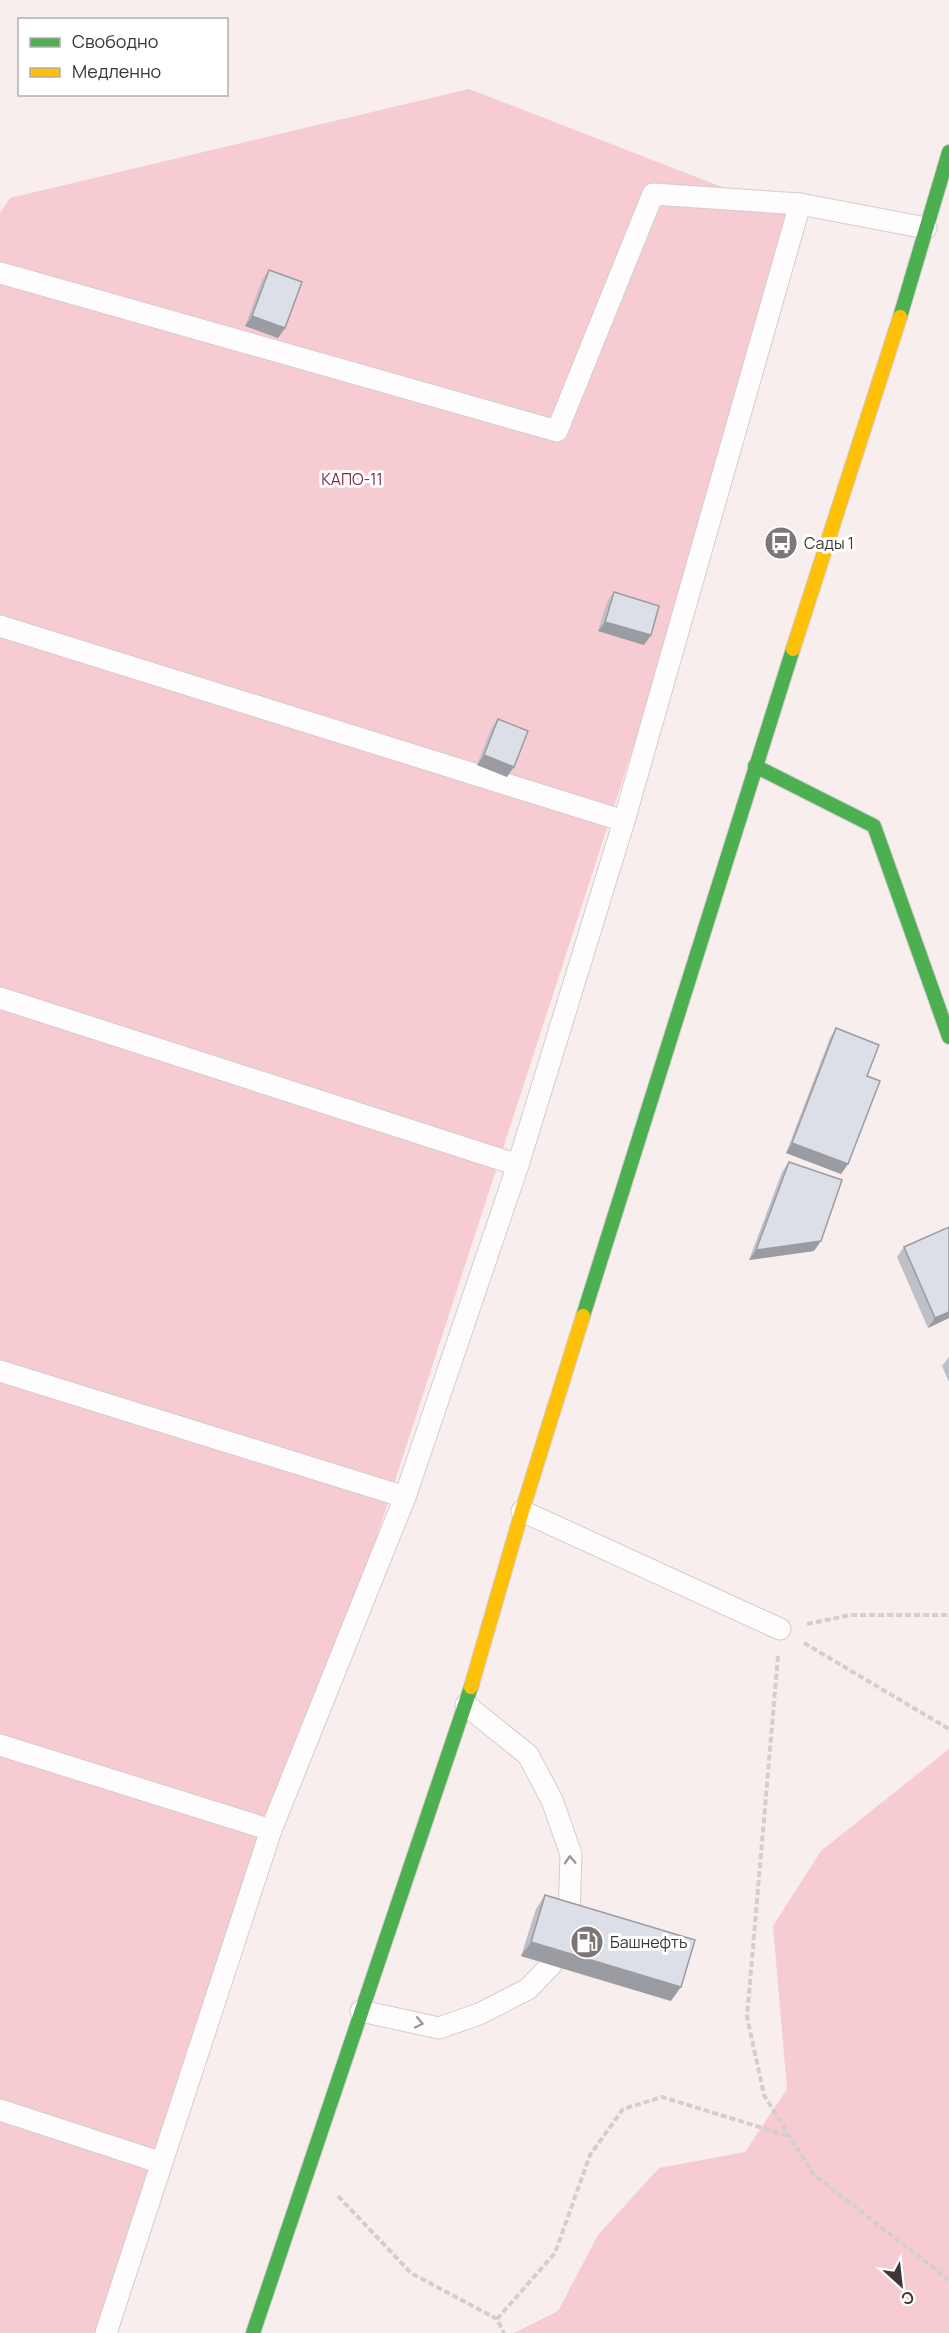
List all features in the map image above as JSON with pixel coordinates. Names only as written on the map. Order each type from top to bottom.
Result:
[{"type":"main road","points":[[253,2333],[466,1705],[522,1511],[949,152]]},
{"type":"main road","points":[[755,766],[874,826],[949,1037]]},
{"type":"lane","points":[[1,273],[557,431],[653,194],[800,204],[926,228]]},
{"type":"lane","points":[[106,2333],[271,1830],[405,1497],[518,1165],[624,821],[800,204]]},
{"type":"lane","points":[[0,626],[624,821]]},
{"type":"lane","points":[[0,998],[518,1165]]},
{"type":"lane","points":[[0,1371],[405,1497]]},
{"type":"lane","points":[[522,1511],[780,1629]]},
{"type":"lane","points":[[466,1705],[528,1755],[552,1800],[571,1854],[569,1918]]},
{"type":"lane","points":[[0,1745],[271,1830]]},
{"type":"lane","points":[[361,2011],[439,2028],[479,2014],[528,1989],[551,1965]]},
{"type":"lane","points":[[0,2110],[162,2163]]},
{"type":"path","points":[[780,1629],[851,1615],[949,1615]]},
{"type":"path","points":[[780,1629],[949,1729]]},
{"type":"path","points":[[780,1629],[747,2017],[764,2095],[813,2174],[949,2280]]},
{"type":"path","points":[[497,2319],[555,2253],[590,2156],[623,2109],[662,2097],[790,2136]]},
{"type":"path","points":[[309,2165],[411,2273],[497,2319],[504,2333]]},
{"type":"green space","name":"КАПО-11","points":[[469,89],[805,219],[118,2333],[0,2333],[0,213],[10,198]]},
{"type":"green space","points":[[949,1749],[949,2333],[514,2333],[558,2311],[598,2235],[659,2168],[745,2152],[787,2089],[773,1926],[821,1851]]},
{"type":"building","points":[[269,270],[302,282],[285,328],[252,316]]},
{"type":"building","points":[[614,592],[659,606],[651,635],[605,622]]},
{"type":"building","points":[[498,719],[528,731],[514,767],[484,755]]},
{"type":"building","points":[[836,1028],[879,1045],[867,1076],[880,1081],[848,1164],[792,1143]]},
{"type":"building","points":[[789,1162],[842,1180],[821,1241],[756,1250]]},
{"type":"building","points":[[949,1227],[949,1312],[935,1318],[904,1247]]},
{"type":"building","points":[[545,1895],[695,1940],[681,1987],[531,1942]]},
{"type":"traffic: fast","points":[[900,317],[949,152]]},
{"type":"traffic: fast","points":[[583,1316],[793,649]]},
{"type":"traffic: fast","points":[[755,766],[874,826],[949,1037]]},
{"type":"traffic: fast","points":[[253,2333],[471,1687]]},
{"type":"traffic: slow","points":[[793,649],[900,317]]},
{"type":"traffic: slow","points":[[471,1687],[522,1511],[583,1316]]},
{"type":"place","name":"Сады 1","points":[[781,543]]},
{"type":"place","name":"Башнефть","points":[[587,1942]]}]
